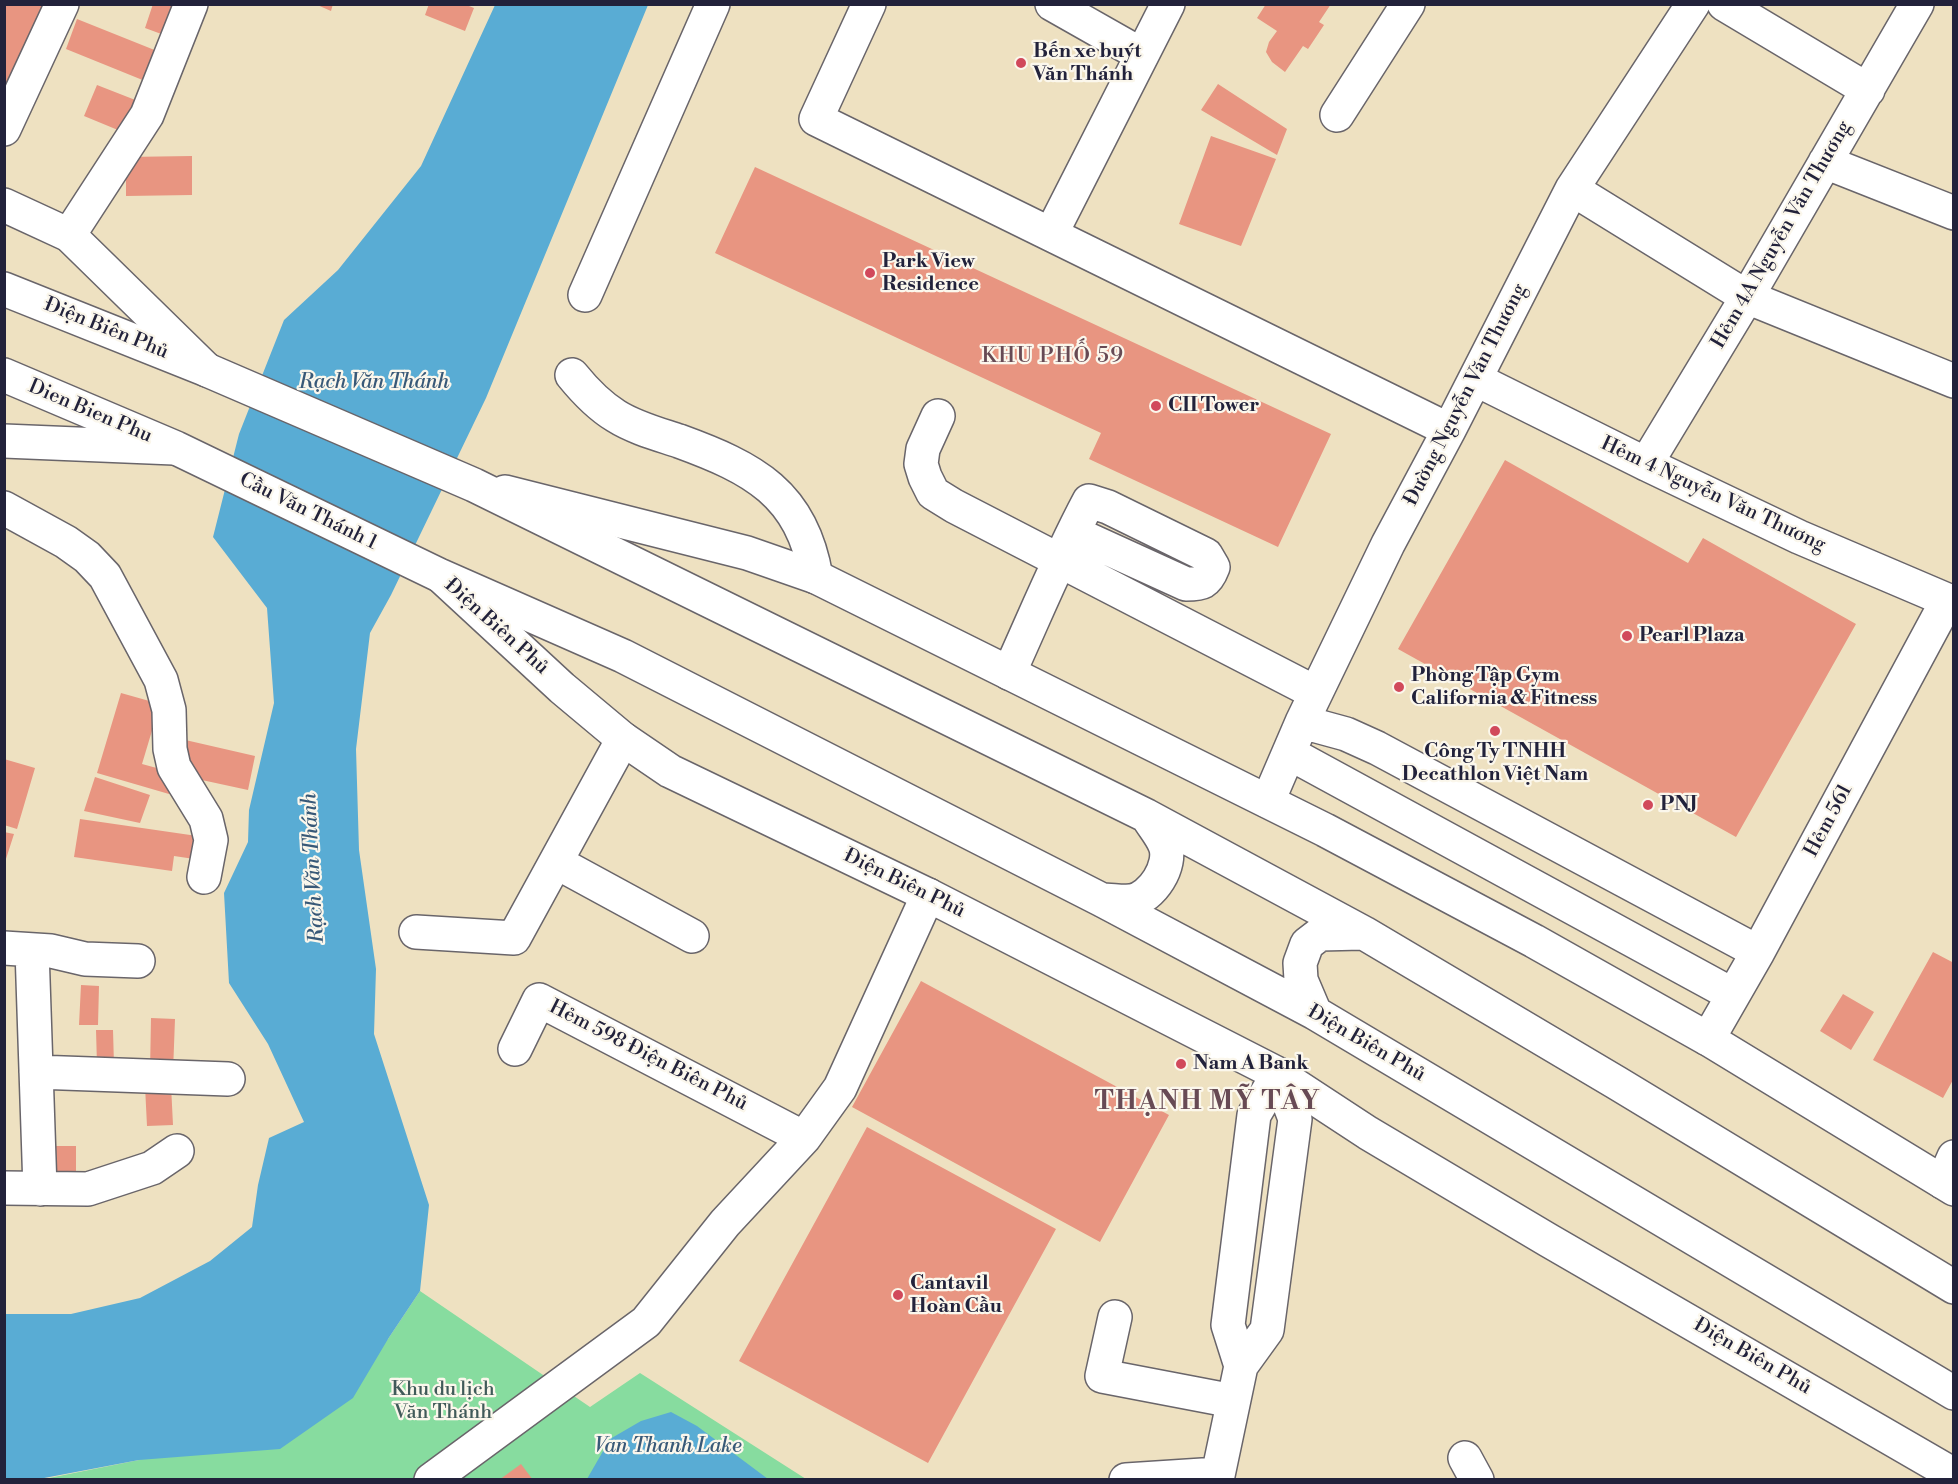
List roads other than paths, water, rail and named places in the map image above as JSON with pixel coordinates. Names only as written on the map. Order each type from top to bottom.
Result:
[{"type":"main road","points":[[4,129],[62,4]]},
{"type":"main road","points":[[69,235],[147,115],[190,4]]},
{"type":"main road","points":[[585,295],[713,4]]},
{"type":"main road","points":[[869,4],[816,119],[1449,430]]},
{"type":"main road","points":[[1052,4],[1142,55]]},
{"type":"main road","points":[[1051,234],[1168,4]]},
{"type":"main road","points":[[1337,115],[1408,4]]},
{"type":"main road","name":"Đường Nguyễn Văn Thương","points":[[1268,801],[1302,722],[1388,544],[1572,189],[1693,4]]},
{"type":"main road","points":[[1724,4],[1868,90]]},
{"type":"main road","name":"Hẻm 4A Nguyễn Văn Thương","points":[[1646,464],[1747,297],[1917,4]]},
{"type":"main road","points":[[1826,162],[1953,213]]},
{"type":"main road","points":[[1572,189],[1747,297],[1953,381]]},
{"type":"main road","points":[[4,205],[69,235],[207,370],[474,484],[1147,816],[1364,933],[1953,1287]]},
{"type":"main road","name":"Điện Biên Phủ","points":[[4,289],[207,370]]},
{"type":"main road","name":"Dien Bien Phu","points":[[4,375],[176,448]]},
{"type":"main road","points":[[572,375],[600,405],[616,416],[633,425],[680,441],[739,466],[760,478],[779,495],[805,533],[816,577]]},
{"type":"main road","name":"Hẻm 4 Nguyễn Văn Thương","points":[[1475,379],[1799,537],[1950,602]]},
{"type":"main road","points":[[938,416],[922,449],[921,464],[933,493],[954,506],[1067,547],[1317,693]]},
{"type":"main road","points":[[4,441],[176,448]]},
{"type":"main road","name":"Cầu Văn Thánh 1","points":[[176,448],[439,575]]},
{"type":"main road","points":[[474,484],[747,553],[816,577],[1268,801],[1534,941],[1950,1176]]},
{"type":"main road","points":[[4,508],[66,542],[87,557],[105,576],[161,680],[169,710],[170,749],[174,767],[206,819],[211,840],[204,877]]},
{"type":"main road","points":[[1009,673],[1067,547]]},
{"type":"main road","name":"Điện Biên Phủ","points":[[439,575],[562,688],[623,739],[670,771],[928,895],[1278,1074],[1368,1132],[1548,1240],[1953,1475]]},
{"type":"main road","name":"Điện Biên Phủ","points":[[439,575],[623,656],[1102,900],[1315,1013],[1953,1393]]},
{"type":"main road","name":"Hẻm 561","points":[[1708,1039],[1950,602]]},
{"type":"main road","points":[[1302,722],[1346,734],[1377,748],[1758,952]]},
{"type":"main road","points":[[416,932],[514,938],[623,739]]},
{"type":"main road","points":[[1289,753],[1733,995]]},
{"type":"main road","points":[[1102,900],[1133,901],[1148,893],[1158,880],[1167,863],[1166,847],[1147,816]]},
{"type":"main road","points":[[556,862],[692,936]]},
{"type":"main road","points":[[431,1479],[646,1322],[725,1223],[804,1138],[840,1088],[928,895]]},
{"type":"main road","points":[[1315,1013],[1301,980],[1300,963],[1306,944],[1320,934],[1364,933]]},
{"type":"main road","points":[[40,1188],[36,1072],[18,949],[51,951],[85,958],[138,961]]},
{"type":"main road","name":"Hẻm 598 Điện Biên Phủ","points":[[515,1049],[539,1000],[804,1138]]},
{"type":"main road","points":[[36,1072],[228,1079]]},
{"type":"main road","points":[[1126,1479],[1217,1477],[1241,1366],[1267,1329],[1295,1119],[1278,1074]]},
{"type":"main road","points":[[4,1188],[88,1188],[152,1168],[177,1151]]},
{"type":"main road","points":[[1114,1317],[1102,1376],[1233,1401]]},
{"type":"water","name":"Rạch Văn Thánh","points":[[495,5],[648,5],[486,398],[391,595],[370,633],[356,749],[359,850],[376,969],[374,1034],[429,1205],[420,1291],[353,1398],[280,1449],[139,1460],[39,1479],[5,1479],[4,1314],[71,1314],[140,1298],[210,1261],[252,1227],[258,1185],[269,1138],[304,1122],[268,1044],[229,983],[224,893],[248,842],[249,810],[274,703],[267,608],[213,537],[239,434],[284,320],[338,270],[421,166]]},
{"type":"water","name":"Van Thanh Lake","points":[[671,1412],[697,1426],[768,1479],[587,1479],[610,1439],[641,1421]]},
{"type":"place","name":"Bến xe buýt Văn Thánh","points":[[1021,63]]},
{"type":"place","name":"Park View Residence","points":[[870,273]]},
{"type":"place","name":"CII Tower","points":[[1156,406]]},
{"type":"place","name":"Pearl Plaza","points":[[1627,636]]},
{"type":"place","name":"Phòng Tập Gym California & Fitness","points":[[1399,687]]},
{"type":"place","name":"Công Ty TNHH Decathlon Việt Nam","points":[[1495,731]]},
{"type":"place","name":"PNJ","points":[[1648,805]]},
{"type":"place","name":"Nam A Bank","points":[[1181,1064]]},
{"type":"place","name":"Cantavil Hoàn Cầu","points":[[898,1295]]},
{"type":"district","name":"KHU PHỐ 59","points":[[1053,357]]},
{"type":"district","name":"THẠNH MỸ TÂY","points":[[1208,1103]]},
{"type":"park label","name":"Khu du lịch Văn Thánh","points":[[443,1402]]}]
